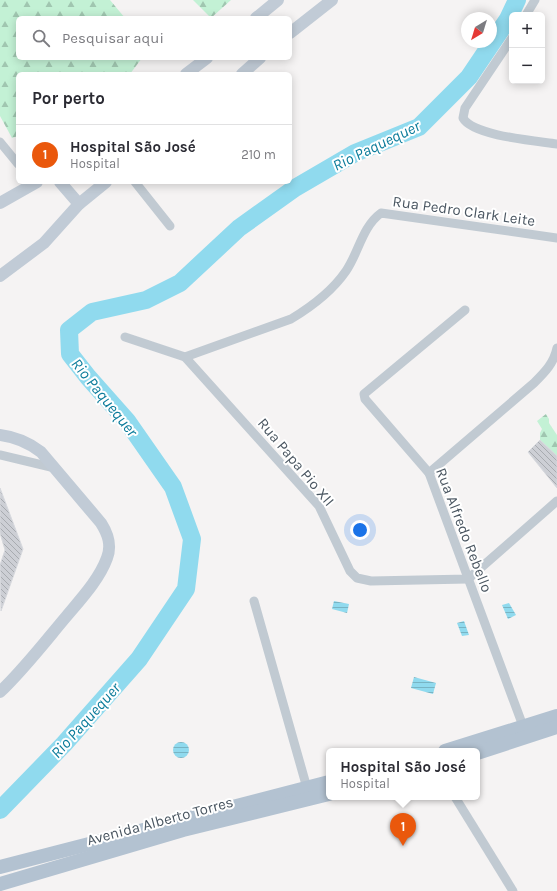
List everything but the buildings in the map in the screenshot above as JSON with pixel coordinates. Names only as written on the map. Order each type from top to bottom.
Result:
[{"type":"main road","points":[[454,748],[557,716]]},
{"type":"main road","points":[[480,751],[557,727]]},
{"type":"main road","name":"Avenida Alberto Torres","points":[[0,867],[326,783]]},
{"type":"main road","name":"Avenida Alberto Torres","points":[[0,884],[182,830],[326,795]]},
{"type":"street","points":[[258,16],[278,0]]},
{"type":"street","points":[[292,31],[332,0]]},
{"type":"street","points":[[528,12],[535,0]]},
{"type":"street","points":[[509,42],[462,113],[465,122],[481,130],[557,144]]},
{"type":"street","points":[[189,72],[204,60]]},
{"type":"street","points":[[244,72],[258,60]]},
{"type":"street","points":[[0,142],[16,162]]},
{"type":"street","points":[[0,203],[32,184]]},
{"type":"street","points":[[62,184],[79,204]]},
{"type":"street","points":[[0,276],[44,243],[79,204],[104,184]]},
{"type":"street","points":[[137,184],[170,226]]},
{"type":"street","name":"Rua Pedro Clark Leite","points":[[185,357],[291,319],[303,311],[342,277],[353,259],[365,232],[374,218],[381,213],[557,238]]},
{"type":"street","name":"Rua Alfredo Rebello","points":[[465,310],[364,394],[365,400],[429,473],[523,726]]},
{"type":"street","name":"Rua Papa Pio XII","points":[[125,337],[185,357],[319,506],[350,571],[357,578],[371,582],[468,579]]},
{"type":"street","points":[[429,473],[548,370],[555,358],[557,348]]},
{"type":"street","points":[[0,436],[15,437],[31,444],[56,468],[108,534],[108,556],[84,595],[17,675],[0,692]]},
{"type":"street","points":[[0,455],[56,468]]},
{"type":"street","points":[[468,579],[557,501]]},
{"type":"street","points":[[254,602],[307,788]]},
{"type":"street","points":[[457,800],[514,891]]},
{"type":"green space","points":[[0,0],[110,0],[123,16],[16,16],[16,60],[140,60],[132,72],[16,72],[16,137],[12,138],[0,116]]},
{"type":"green space","points":[[193,0],[231,0],[213,16],[209,16]]},
{"type":"green space","points":[[546,414],[549,419],[549,423],[557,435],[557,456],[540,440],[540,433],[542,429],[537,421]]},
{"type":"water","points":[[334,601],[349,604],[347,613],[332,609]]},
{"type":"water","points":[[509,603],[516,615],[508,619],[502,605]]},
{"type":"water","points":[[464,621],[469,635],[462,636],[457,623]]},
{"type":"water","points":[[414,677],[436,683],[433,694],[411,688]]},
{"type":"water","points":[[178,742],[184,742],[189,747],[187,756],[184,758],[178,758],[173,753],[173,747]]},
{"type":"waterway","name":"Rio Paquequer","points":[[0,810],[64,744],[139,659],[186,589],[192,539],[173,487],[127,421],[70,354],[69,330],[92,312],[146,300],[180,283],[239,228],[295,188],[355,153],[419,127],[469,77],[508,19],[517,0]]},
{"type":"place","name":"Hospital São José","points":[[403,846]]}]
